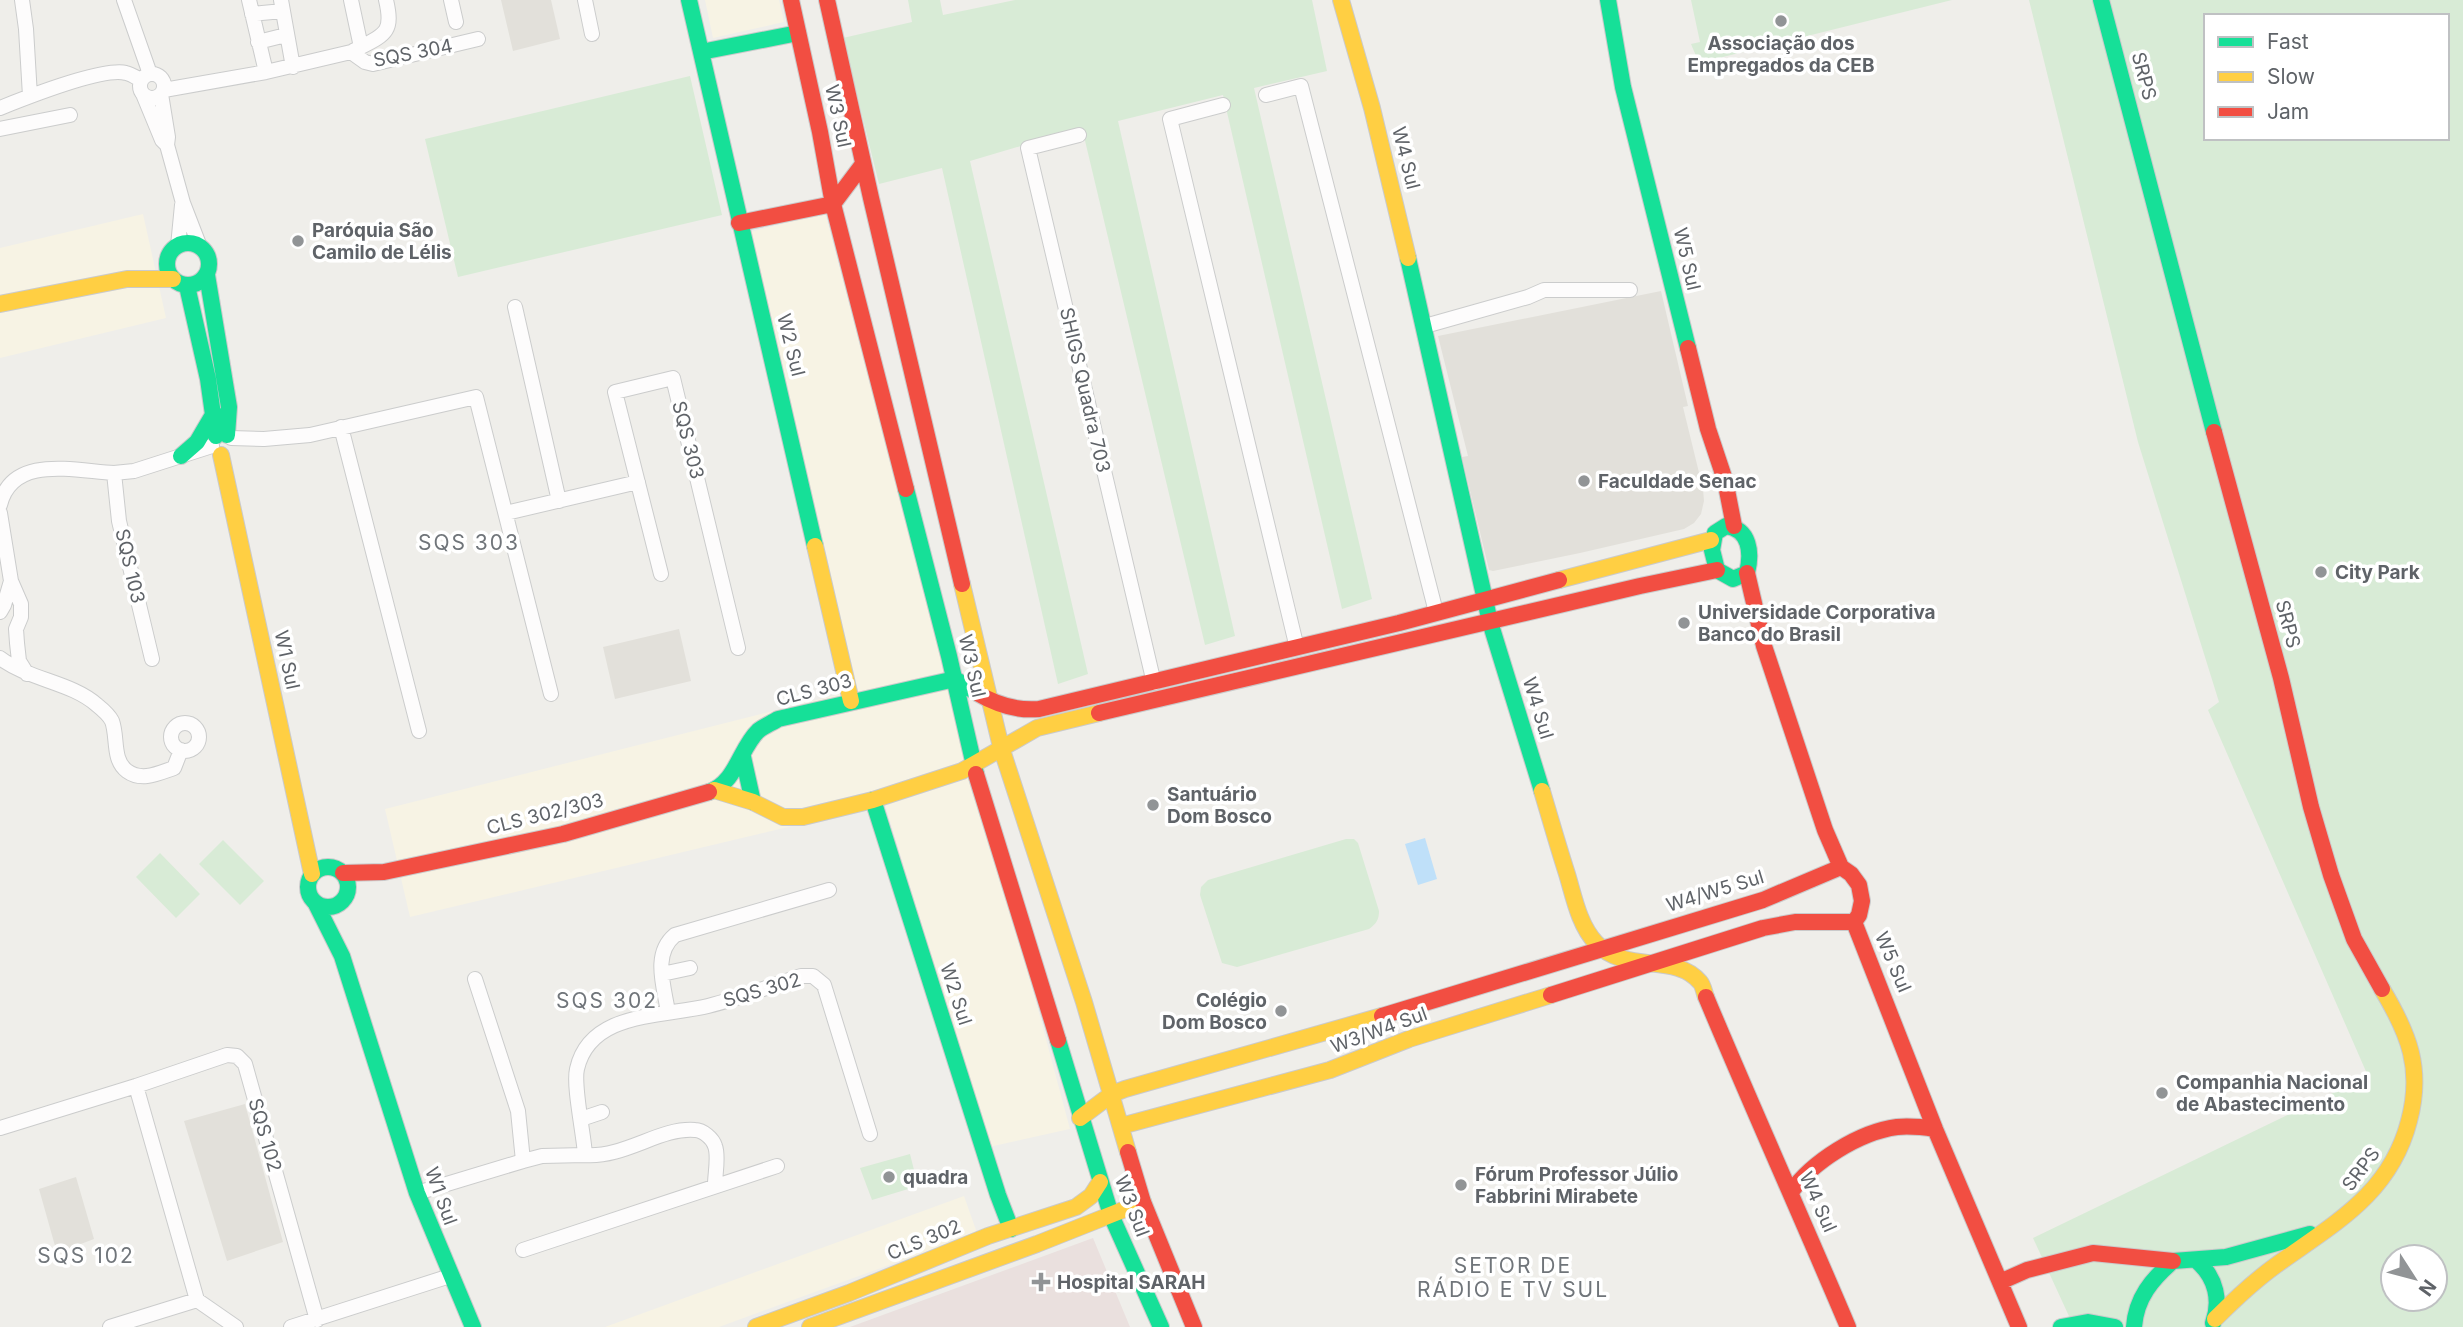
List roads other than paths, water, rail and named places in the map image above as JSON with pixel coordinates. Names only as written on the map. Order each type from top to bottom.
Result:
[{"type":"main road","name":"W2 Sul","points":[[689,0],[851,701]]},
{"type":"main road","name":"W3 Sul","points":[[791,0],[833,204],[955,678],[974,766],[1030,943],[1100,1182],[1111,1215],[1161,1327]]},
{"type":"main road","name":"W3 Sul","points":[[827,0],[934,470],[1001,747],[1084,1002],[1143,1202],[1194,1327]]},
{"type":"main road","name":"W4 Sul","points":[[1342,0],[1372,108],[1425,326],[1490,622],[1581,920],[1588,936],[1598,948],[1625,962],[1674,966],[1685,970],[1700,982],[1765,1139],[1791,1192],[1848,1327]]},
{"type":"main road","name":"W5 Sul","points":[[1608,0],[1623,87],[1708,429],[1725,480],[1734,526]]},
{"type":"main road","name":"SRPS","points":[[2101,0],[2282,682],[2321,845],[2355,939],[2407,1033],[2413,1063],[2414,1105],[2399,1152],[2379,1186],[2358,1208],[2242,1291],[2213,1323]]},
{"type":"main road","points":[[702,52],[798,33]]},
{"type":"main road","points":[[739,223],[833,204],[863,164]]},
{"type":"main road","points":[[0,304],[127,279],[180,283],[201,281],[206,275],[209,260],[200,247],[193,244],[173,251],[127,279]]},
{"type":"main road","points":[[173,251],[168,273],[180,283]]},
{"type":"main road","name":"W1 Sul","points":[[206,275],[229,407],[223,446]]},
{"type":"main road","name":"W1 Sul","points":[[180,283],[199,333],[214,412],[306,801],[318,870]]},
{"type":"main road","points":[[181,456],[197,442],[214,412]]},
{"type":"main road","points":[[900,464],[917,459],[934,470]]},
{"type":"main road","points":[[714,790],[753,802],[783,817],[803,817],[873,800],[974,766],[1021,734],[1037,728],[1717,570],[1733,579],[1747,573],[1751,563],[1747,537],[1734,526],[1720,528],[1711,540],[1297,648],[1092,698],[1027,711],[1015,711],[989,700],[955,678]]},
{"type":"main road","points":[[1711,540],[1717,570]]},
{"type":"main road","name":"W5 Sul","points":[[1747,573],[1764,646],[1825,830],[1840,867],[1851,874],[1858,885],[1862,901],[1859,915],[1854,922],[1881,984],[1935,1129],[2019,1327]]},
{"type":"main road","points":[[1226,665],[1230,682]]},
{"type":"main road","name":"CLS 303","points":[[714,790],[730,775],[758,731],[778,719],[955,678]]},
{"type":"main road","points":[[1092,698],[1096,714]]},
{"type":"main road","points":[[743,757],[753,802]]},
{"type":"main road","name":"CLS 302/303","points":[[343,873],[384,872],[564,834],[714,790]]},
{"type":"main road","name":"W2 Sul","points":[[873,800],[1000,1201],[1011,1228]]},
{"type":"main road","points":[[331,866],[343,873],[347,879],[344,897],[330,907],[316,904],[307,886],[318,870],[331,866]]},
{"type":"main road","name":"W4/W5 Sul","points":[[1598,948],[1756,901],[1788,890],[1827,869],[1840,867]]},
{"type":"main road","name":"CLS 302/303","points":[[344,897],[384,872]]},
{"type":"main road","name":"W1 Sul","points":[[342,956],[344,897]]},
{"type":"main road","points":[[1756,901],[1766,912],[1767,919],[1763,928]]},
{"type":"main road","name":"W1 Sul","points":[[316,904],[342,956],[417,1194],[473,1327]]},
{"type":"main road","points":[[1648,965],[1763,928],[1795,922],[1854,922]]},
{"type":"main road","points":[[1030,943],[1048,945],[1059,930]]},
{"type":"main road","name":"W3/W4 Sul","points":[[1121,1126],[1238,1094],[1258,1072],[1376,1017],[1598,948]]},
{"type":"main road","points":[[1563,958],[1572,971],[1575,987]]},
{"type":"main road","name":"W3/W4 Sul","points":[[1080,1118],[1112,1094],[1230,1062],[1258,1072],[1330,1070],[1409,1039],[1648,965]]},
{"type":"main road","points":[[1398,1010],[1409,1039]]},
{"type":"main road","points":[[1376,1017],[1386,1031],[1388,1039],[1385,1049]]},
{"type":"main road","points":[[1230,1062],[1240,1073],[1238,1094]]},
{"type":"main road","points":[[1791,1192],[1807,1172],[1823,1159],[1871,1136],[1905,1126],[1935,1129]]},
{"type":"main road","name":"CLS 302","points":[[756,1327],[849,1293],[988,1236],[1076,1207],[1091,1196],[1100,1182]]},
{"type":"main road","points":[[988,1236],[1000,1201]]},
{"type":"main road","points":[[810,1327],[1143,1202]]},
{"type":"main road","name":"SRPS","points":[[2174,1261],[2198,1262],[2254,1252],[2334,1226]]},
{"type":"main road","points":[[1011,1228],[1037,1244]]},
{"type":"main road","points":[[2000,1282],[2027,1270],[2093,1253],[2174,1261]]},
{"type":"main road","points":[[2134,1327],[2134,1314],[2140,1299],[2154,1280],[2174,1261]]},
{"type":"main road","points":[[2198,1262],[2206,1267],[2214,1283],[2217,1305],[2213,1323]]},
{"type":"main road","points":[[2061,1327],[2091,1321],[2115,1327]]},
{"type":"street","points":[[22,0],[30,96]]},
{"type":"street","points":[[124,0],[169,137],[167,145],[183,203],[200,247]]},
{"type":"street","name":"SQS 304","points":[[351,0],[356,49],[365,62],[373,64],[478,39]]},
{"type":"street","name":"SQS 304","points":[[0,108],[79,80],[124,72],[153,85],[208,82],[293,67],[356,49],[379,38],[387,31],[390,22],[386,0]]},
{"type":"street","name":"SQS 304","points":[[451,0],[456,22]]},
{"type":"street","points":[[585,0],[592,34]]},
{"type":"street","points":[[267,72],[250,7],[282,6],[293,67]]},
{"type":"street","points":[[258,42],[286,35]]},
{"type":"street","points":[[1266,95],[1301,86],[1436,612]]},
{"type":"street","points":[[1223,105],[1170,119],[1297,648]]},
{"type":"street","points":[[0,129],[70,115]]},
{"type":"street","name":"SHIGS Quadra 703","points":[[1079,135],[1028,148],[1154,683]]},
{"type":"street","points":[[173,251],[183,203]]},
{"type":"street","points":[[1425,326],[1544,290],[1630,290]]},
{"type":"street","points":[[515,307],[559,501]]},
{"type":"street","name":"SQS 303","points":[[661,574],[615,392],[673,379],[738,648]]},
{"type":"street","points":[[0,505],[2,494],[11,481],[32,471],[64,468],[134,471],[223,446],[310,435],[476,397],[551,694]]},
{"type":"street","points":[[341,427],[419,731]]},
{"type":"street","name":"SQS 103","points":[[114,472],[119,522],[152,659]]},
{"type":"street","points":[[506,513],[638,482]]},
{"type":"street","points":[[0,513],[11,581],[21,604],[17,636],[19,661],[27,674]]},
{"type":"street","points":[[0,612],[11,581]]},
{"type":"street","points":[[0,621],[17,636]]},
{"type":"street","points":[[0,650],[6,650],[17,636]]},
{"type":"street","points":[[0,658],[27,674],[88,698],[99,706],[111,719],[120,763],[128,772],[149,776],[174,768],[181,750]]},
{"type":"street","points":[[668,1012],[661,955],[667,942],[675,935],[829,890]]},
{"type":"street","points":[[662,974],[690,968]]},
{"type":"street","name":"SQS 302","points":[[585,1155],[576,1072],[583,1050],[598,1035],[620,1023],[708,1006],[801,976],[813,976],[824,985],[870,1134]]},
{"type":"street","points":[[475,979],[518,1111],[523,1161]]},
{"type":"street","name":"SQS 102","points":[[0,1128],[136,1087],[227,1055],[237,1056],[245,1064],[317,1320]]},
{"type":"street","points":[[136,1087],[197,1300],[236,1327]]},
{"type":"street","points":[[581,1119],[602,1112]]},
{"type":"street","points":[[417,1194],[542,1156],[600,1156],[673,1133],[696,1130],[705,1133],[715,1147],[715,1184]]},
{"type":"street","points":[[523,1250],[715,1184],[777,1166]]},
{"type":"street","points":[[290,1327],[450,1276]]},
{"type":"street","points":[[110,1327],[197,1300]]},
{"type":"water","points":[[1425,838],[1437,879],[1418,885],[1405,844]]},
{"type":"place","name":"Associação dos Empregados da CEB","points":[[1781,21]]},
{"type":"place","name":"Paróquia São Camilo de Lélis","points":[[298,241]]},
{"type":"place","name":"Faculdade Senac","points":[[1584,481]]},
{"type":"place","name":"City Park","points":[[2321,572]]},
{"type":"place","name":"Universidade Corporativa Banco do Brasil","points":[[1684,623]]},
{"type":"place","name":"Santuário Dom Bosco","points":[[1153,805]]},
{"type":"place","name":"Colégio Dom Bosco","points":[[1281,1011]]},
{"type":"place","name":"Companhia Nacional de Abastecimento","points":[[2162,1093]]},
{"type":"place","name":"quadra","points":[[889,1177]]},
{"type":"place","name":"Fórum Professor Júlio Fabbrini Mirabete","points":[[1461,1185]]},
{"type":"place","name":"Hospital SARAH","points":[[1041,1282]]},
{"type":"district","name":"SQS 303","points":[[469,542]]},
{"type":"district","name":"SQS 302","points":[[607,1000]]},
{"type":"district","name":"SQS 102","points":[[86,1255]]},
{"type":"district","name":"SETOR DE RÁDIO E TV SUL","points":[[1513,1277]]}]
